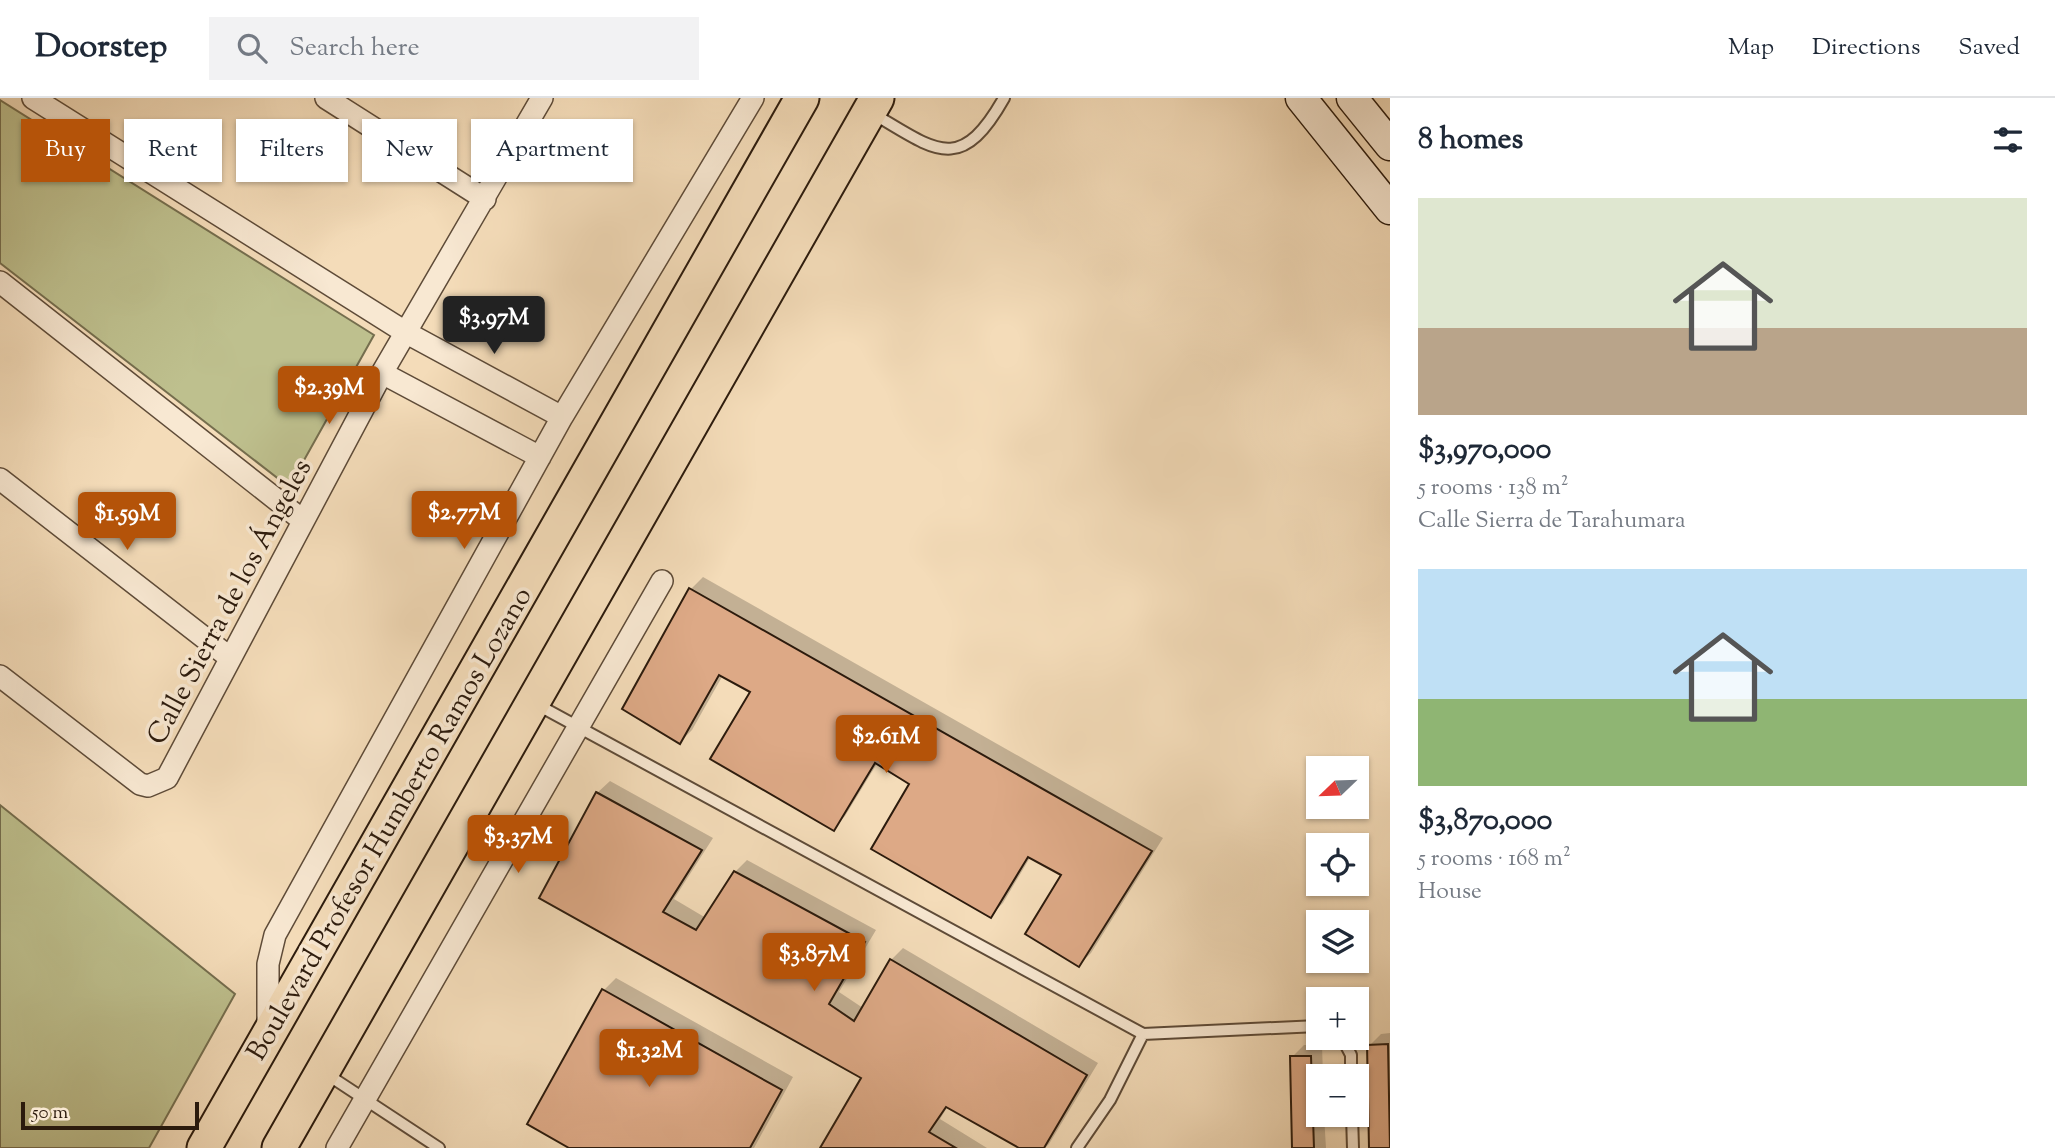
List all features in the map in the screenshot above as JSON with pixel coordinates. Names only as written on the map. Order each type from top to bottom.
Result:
[{"type":"main road","name":"Boulevard Profesor Humberto Ramos Lozano","points":[[204,1148],[802,98]]},
{"type":"main road","points":[[1301,98],[1390,209]]},
{"type":"main road","points":[[1352,98],[1390,145]]},
{"type":"main road","points":[[279,1148],[874,105]]},
{"type":"street","points":[[33,98],[405,332],[562,417]]},
{"type":"street","points":[[326,98],[485,199]]},
{"type":"street","name":"Calle Sierra de los Ángeles","points":[[0,676],[140,785],[148,786],[167,778],[301,519],[405,332],[542,98]]},
{"type":"street","points":[[268,1033],[268,964],[275,935],[562,417],[753,98]]},
{"type":"street","points":[[0,282],[301,519]]},
{"type":"street","points":[[382,373],[540,457]]},
{"type":"street","points":[[0,479],[229,657]]},
{"type":"street","points":[[337,1148],[662,581]]},
{"type":"lane","points":[[874,105],[932,148],[946,149],[978,136],[986,129],[1004,98]]},
{"type":"lane","points":[[533,703],[1143,1034],[1306,1027]]},
{"type":"lane","points":[[1077,1148],[1110,1100],[1143,1034]]},
{"type":"lane","points":[[323,1071],[439,1148]]},
{"type":"lane","points":[[1352,1127],[1353,1148]]},
{"type":"green space","points":[[0,100],[30,119],[21,119],[21,182],[110,182],[110,169],[124,178],[124,182],[131,182],[374,335],[289,487],[0,263]]},
{"type":"green space","points":[[0,805],[235,994],[149,1148],[0,1148]]},
{"type":"building","points":[[689,588],[1152,851],[1079,967],[1025,934],[1061,875],[1028,857],[991,918],[871,849],[909,784],[875,763],[834,831],[710,759],[750,692],[719,675],[680,744],[622,709]]},
{"type":"building","points":[[596,792],[702,850],[663,912],[696,930],[734,871],[865,942],[829,1004],[854,1021],[890,959],[1087,1075],[1044,1148],[1019,1148],[946,1107],[929,1132],[956,1148],[820,1148],[861,1078],[539,898]]},
{"type":"building","points":[[602,989],[782,1090],[750,1148],[569,1148],[527,1124]]},
{"type":"building","points":[[1388,1044],[1390,1148],[1369,1148],[1369,1045]]},
{"type":"building","points":[[1290,1056],[1311,1056],[1311,1064],[1306,1064],[1306,1127],[1313,1127],[1314,1148],[1292,1148]]}]
